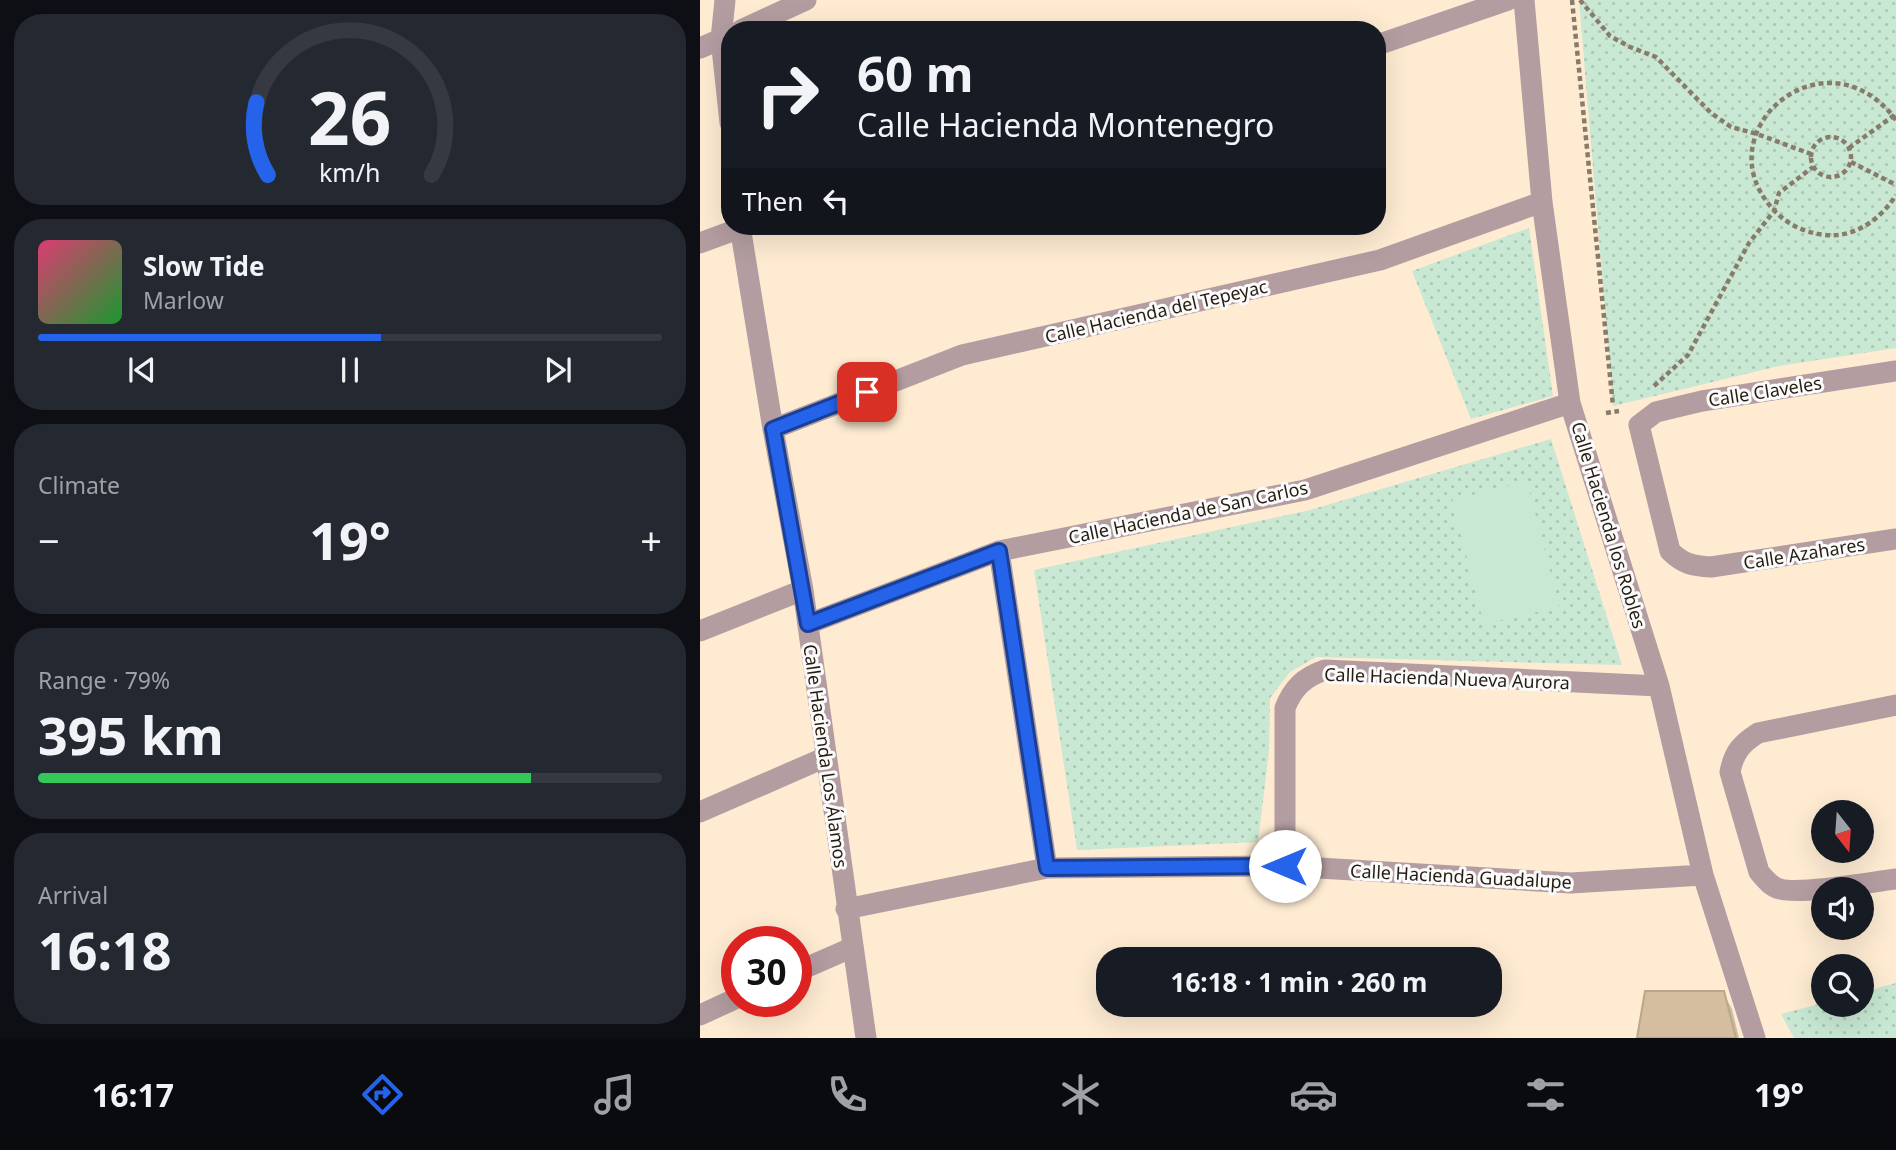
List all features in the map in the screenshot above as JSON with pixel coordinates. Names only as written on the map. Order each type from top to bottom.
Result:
[{"type":"street","points":[[725,0],[726,21]]},
{"type":"street","points":[[760,21],[806,0]]},
{"type":"street","points":[[1386,42],[1508,0]]},
{"type":"street","name":"Calle Hacienda los Robles","points":[[1524,0],[1542,202],[1570,403],[1659,686],[1703,874],[1755,1038]]},
{"type":"street","points":[[700,48],[721,39]]},
{"type":"street","name":"Calle Hacienda del Tepeyac","points":[[773,429],[962,355],[1380,260],[1542,202]]},
{"type":"street","points":[[700,243],[721,234]]},
{"type":"street","name":"Calle Hacienda Los Álamos","points":[[743,235],[773,429],[803,590],[851,948],[866,1038]]},
{"type":"street","name":"Calle Claveles","points":[[1711,567],[1694,566],[1681,561],[1670,551],[1639,425],[1656,412],[1702,401],[1896,371]]},
{"type":"street","name":"Calle Hacienda de San Carlos","points":[[808,624],[999,551],[1305,489],[1570,403]]},
{"type":"street","name":"Calle Azahares","points":[[1711,567],[1896,539]]},
{"type":"street","points":[[999,551],[1047,868]]},
{"type":"street","points":[[700,631],[803,590]]},
{"type":"street","name":"Calle Hacienda Nueva Aurora","points":[[1285,866],[1285,708],[1292,692],[1302,681],[1315,674],[1325,670],[1659,686]]},
{"type":"street","points":[[1896,705],[1758,733],[1743,743],[1733,757],[1730,772],[1759,872],[1768,882],[1781,889],[1801,891],[1896,879]]},
{"type":"street","points":[[700,812],[826,757]]},
{"type":"street","name":"Calle Hacienda Guadalupe","points":[[846,909],[1047,868],[1285,866],[1571,883],[1703,874]]},
{"type":"street","points":[[812,965],[851,948]]},
{"type":"street","points":[[700,1014],[721,1005]]},
{"type":"path","points":[[1572,0],[1613,406]]},
{"type":"path","points":[[1580,0],[1610,36],[1656,57],[1711,113],[1731,127],[1811,154]]},
{"type":"path","points":[[1849,148],[1895,117],[1865,90],[1843,83],[1820,83],[1798,89],[1780,100],[1766,115],[1757,134],[1752,155],[1754,175],[1761,194],[1774,211],[1790,224],[1809,233],[1830,235],[1851,232],[1872,223],[1896,195]]},
{"type":"path","points":[[1828,137],[1840,139],[1849,148],[1850,162],[1843,173],[1830,177],[1817,173],[1813,167],[1811,154],[1817,143],[1828,137]]},
{"type":"path","points":[[1850,162],[1896,185]]},
{"type":"path","points":[[1646,393],[1688,355],[1749,243],[1774,211],[1779,193],[1813,167]]},
{"type":"green space","points":[[1579,0],[1896,0],[1896,348],[1779,366],[1613,406]]},
{"type":"green space","points":[[1529,228],[1553,396],[1471,419],[1412,271]]},
{"type":"green space","points":[[1551,439],[1622,665],[1316,657],[1290,672],[1270,698],[1269,751],[1258,842],[1077,850],[1034,570],[1310,510]]},
{"type":"green space","points":[[1527,481],[1559,607],[1484,624],[1452,500]]},
{"type":"green space","points":[[1896,983],[1896,1038],[1794,1038],[1781,1014],[1811,1006],[1811,1017],[1874,1017],[1874,989]]},
{"type":"building","points":[[1645,991],[1724,991],[1736,1038],[1637,1038]]},
{"type":"route","points":[[867,392],[773,429],[808,624],[999,551],[1047,868],[1285,866]]}]
